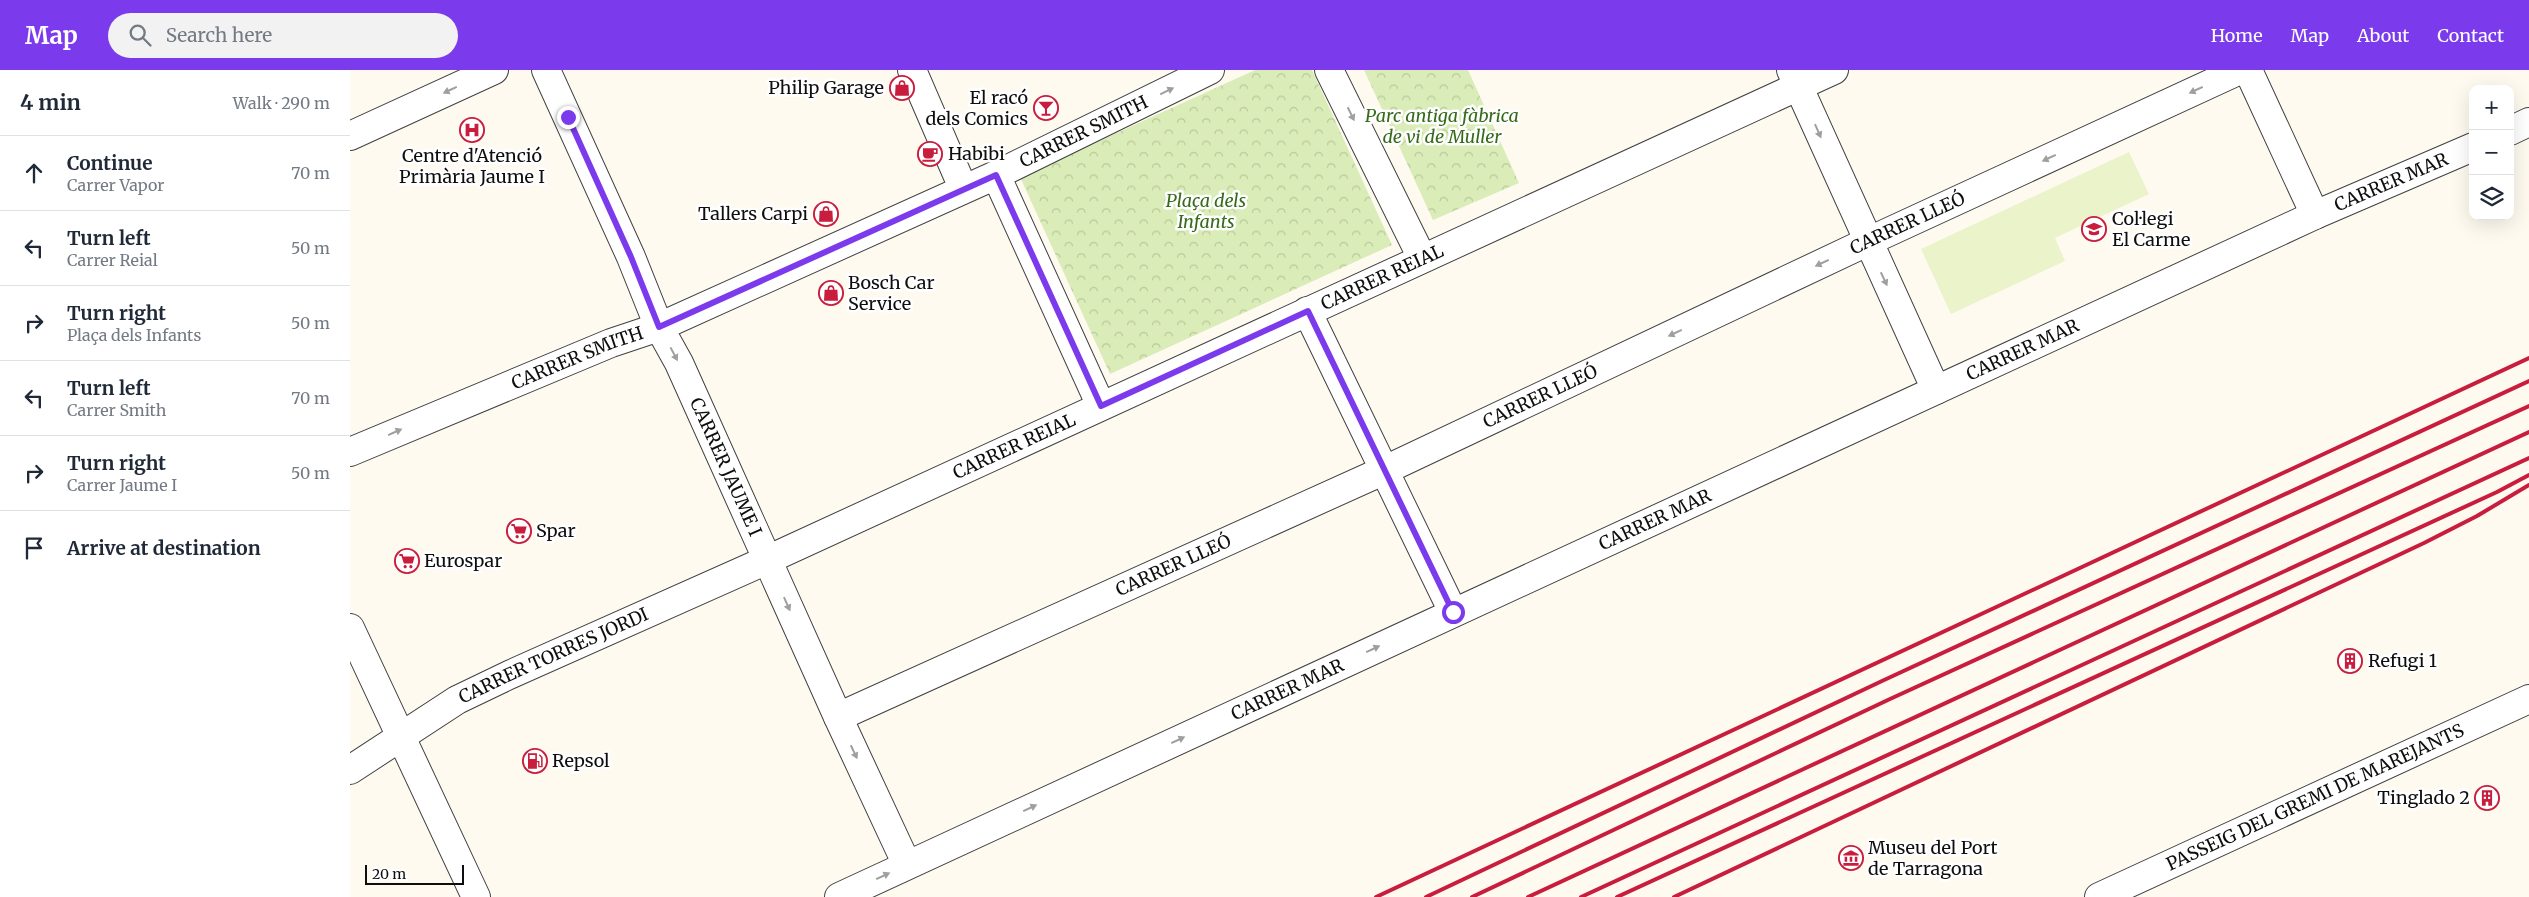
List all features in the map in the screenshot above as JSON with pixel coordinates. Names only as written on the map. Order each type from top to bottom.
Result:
[{"type":"street","points":[[350,136],[494,70]]},
{"type":"street","name":"CARRER JAUME I","points":[[546,70],[631,257],[659,327],[679,363],[838,717],[908,865]]},
{"type":"street","points":[[912,70],[962,188]]},
{"type":"street","points":[[1329,70],[1422,258]]},
{"type":"street","name":"CARRER REIAL","points":[[767,560],[1422,258],[1795,78],[1834,70]]},
{"type":"street","name":"CARRER LLEÓ","points":[[838,717],[1385,470],[1867,242],[2240,70]]},
{"type":"street","points":[[2248,70],[2315,215]]},
{"type":"street","name":"CARRER SMITH","points":[[350,452],[611,343],[659,327],[962,188],[996,175],[1202,72]]},
{"type":"street","points":[[1795,78],[1867,242],[1936,390]]},
{"type":"street","points":[[2514,128],[2529,122]]},
{"type":"street","name":"CARRER MAR","points":[[838,897],[2315,215],[2469,149]]},
{"type":"street","points":[[996,175],[1101,406]]},
{"type":"street","points":[[1308,311],[1453,612]]},
{"type":"street","name":"CARRER TORRES JORDI","points":[[350,770],[457,700],[767,560]]},
{"type":"street","points":[[350,628],[476,897]]},
{"type":"street","name":"PASSEIG DEL GREMI DE MAREJANTS","points":[[2099,897],[2529,699]]},
{"type":"green space","name":"Plaça dels Infants","points":[[1255,70],[1312,70],[1392,245],[1110,374],[1020,177]]},
{"type":"green space","name":"Parc antiga fàbrica de vi de Muller","points":[[1364,70],[1468,70],[1519,183],[1433,220]]},
{"type":"green space","points":[[2129,152],[2149,194],[2055,238],[2065,261],[1951,314],[1921,249]]},
{"type":"railway","points":[[1376,897],[2529,358]]},
{"type":"railway","points":[[1426,897],[1882,681],[2529,381]]},
{"type":"railway","points":[[1472,897],[1890,699],[2529,406]]},
{"type":"railway","points":[[1528,897],[2529,432]]},
{"type":"railway","points":[[1581,897],[2529,458]]},
{"type":"railway","points":[[1617,897],[2497,492],[2529,475]]},
{"type":"railway","points":[[1674,897],[2424,543],[2477,516],[2529,485]]},
{"type":"place","name":"Philip Garage","points":[[902,88]]},
{"type":"place","name":"El racó dels Comics","points":[[1046,108]]},
{"type":"place","name":"Centre d'Atenció Primària Jaume I","points":[[472,130]]},
{"type":"place","name":"Habibi","points":[[930,154]]},
{"type":"place","name":"Tallers Carpi","points":[[826,214]]},
{"type":"place","name":"Col·legi El Carme","points":[[2094,229]]},
{"type":"place","name":"Bosch Car Service","points":[[831,293]]},
{"type":"place","name":"Spar","points":[[519,531]]},
{"type":"place","name":"Eurospar","points":[[407,561]]},
{"type":"place","name":"Refugi 1","points":[[2350,661]]},
{"type":"place","name":"Repsol","points":[[535,761]]},
{"type":"place","name":"Tinglado 2","points":[[2487,798]]},
{"type":"place","name":"Museu del Port de Tarragona","points":[[1851,858]]},
{"type":"route","points":[[568,117],[631,257],[659,327],[962,188],[996,175],[1101,406],[1308,311],[1453,612]]}]
